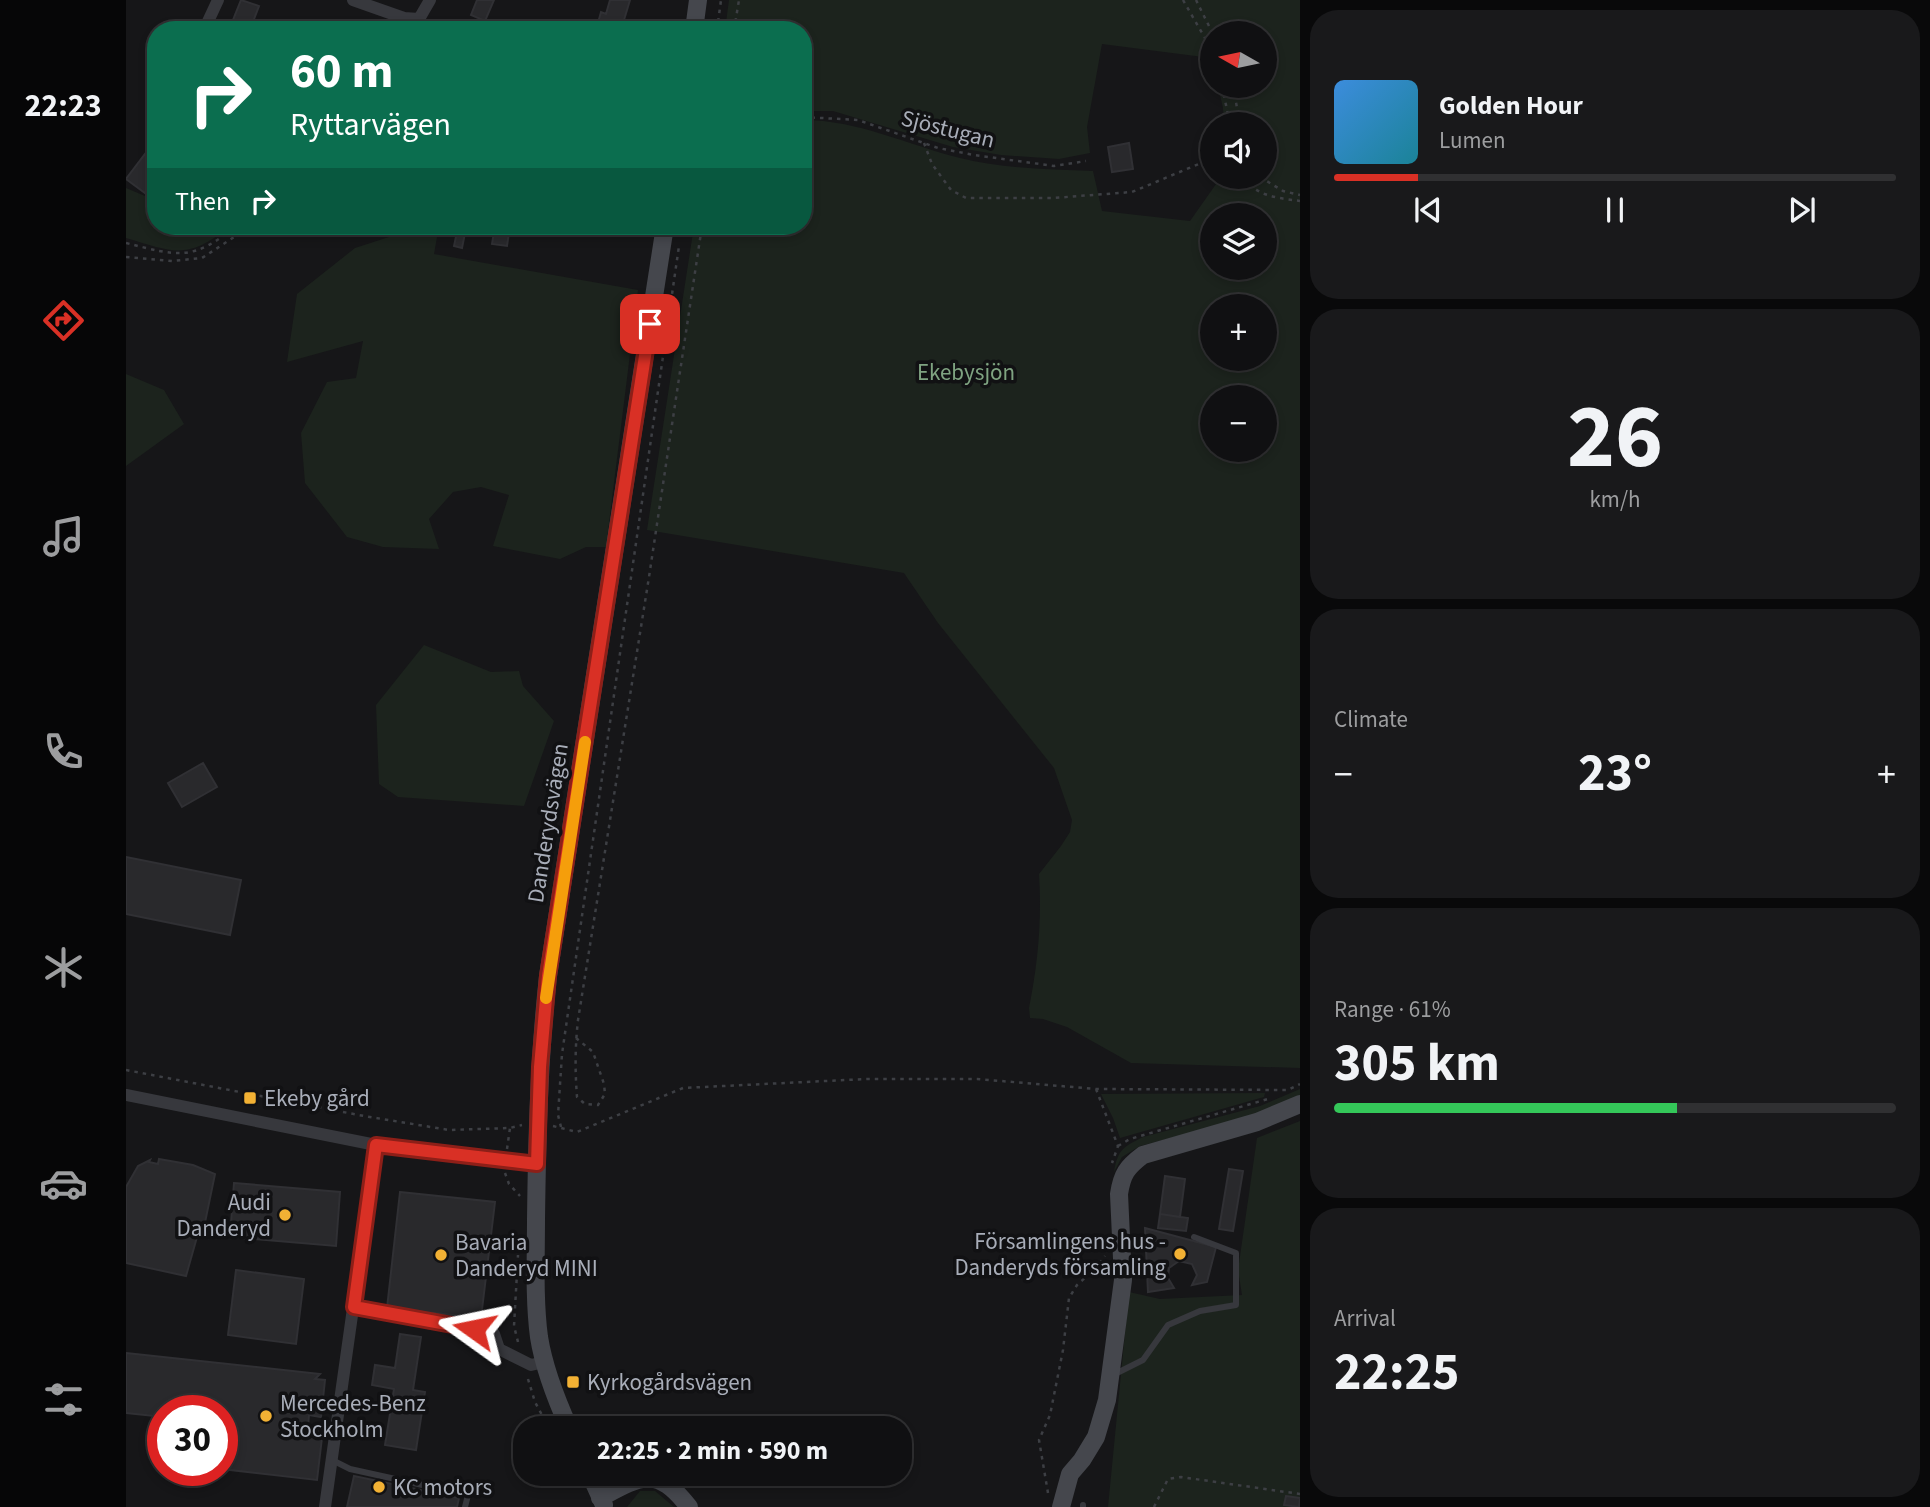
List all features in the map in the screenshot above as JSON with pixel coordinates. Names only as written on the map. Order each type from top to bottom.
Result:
[{"type":"street","points":[[208,21],[218,0]]},
{"type":"street","points":[[354,0],[404,18],[419,19],[430,0]]},
{"type":"street","points":[[695,21],[698,0]]},
{"type":"street","name":"Danderydsvägen","points":[[564,1416],[544,1362],[539,1337],[536,1288],[540,1067],[548,976],[664,235]]},
{"type":"street","points":[[126,1095],[376,1145],[537,1164]]},
{"type":"street","points":[[1055,1506],[1070,1474],[1083,1460],[1096,1437],[1111,1376],[1123,1280],[1119,1194],[1121,1181],[1129,1166],[1143,1155],[1257,1122],[1300,1104]]},
{"type":"street","points":[[326,1507],[376,1145]]},
{"type":"street","points":[[354,1307],[494,1334],[499,1349],[531,1365],[544,1362]]},
{"type":"street","points":[[602,1502],[626,1483],[653,1478],[674,1488],[690,1507]]},
{"type":"lane","points":[[1111,1376],[1143,1360],[1168,1325],[1200,1311],[1236,1305],[1236,1253],[1194,1237]]},
{"type":"lane","points":[[332,1460],[350,1469],[468,1495],[465,1507]]},
{"type":"path","points":[[718,21],[721,0]]},
{"type":"path","points":[[736,21],[739,0]]},
{"type":"path","points":[[1183,0],[1200,29]]},
{"type":"path","points":[[1196,0],[1206,21]]},
{"type":"path","name":"Sjöstugan","points":[[812,117],[858,120],[924,143],[974,155],[1054,166],[1086,161]]},
{"type":"path","points":[[924,143],[932,164],[951,190],[965,198],[1053,198],[1132,192],[1200,163]]},
{"type":"path","points":[[1277,187],[1300,195]]},
{"type":"path","points":[[1257,189],[1267,196],[1300,201]]},
{"type":"path","points":[[126,243],[172,254],[187,254],[201,250],[224,235]]},
{"type":"path","points":[[126,257],[172,261],[202,258],[237,235]]},
{"type":"path","points":[[576,1038],[593,1052],[604,1084],[605,1094],[598,1105],[585,1104],[577,1097],[574,1060],[576,1038],[701,235]]},
{"type":"path","points":[[681,237],[562,1054],[558,1115],[561,1127],[577,1132],[683,1088],[895,1079],[977,1079],[1096,1089],[1288,1090]]},
{"type":"path","points":[[126,1070],[449,1130],[510,1128]]},
{"type":"path","points":[[1279,1094],[1300,1084]]},
{"type":"path","points":[[1096,1089],[1118,1146],[1112,1166]]},
{"type":"path","points":[[1118,1146],[1130,1139],[1269,1098]]},
{"type":"path","points":[[1055,1506],[1039,1440],[1051,1416],[1069,1298],[1077,1285],[1098,1266],[1109,1249]]},
{"type":"path","points":[[1154,1507],[1168,1479],[1181,1477],[1300,1494]]},
{"type":"green space","name":"Ekebysjön","points":[[729,0],[1300,0],[1300,1068],[1131,1063],[1067,1027],[1043,1019],[1030,1018],[1038,941],[1039,874],[1070,832],[1072,820],[1054,768],[938,623],[904,573],[647,530],[693,235],[812,235],[812,120],[863,129],[977,162],[1026,168],[1093,171],[1102,211],[1190,221],[1200,207],[1200,280],[1277,280],[1277,203],[1203,203],[1213,189],[1277,189],[1277,112],[1223,112],[1221,98],[1278,98],[1278,21],[1200,21],[1200,57],[1102,44],[1087,127],[1090,153],[1059,159],[1001,155],[953,147],[833,111],[812,111],[812,21],[726,21]]},
{"type":"green space","points":[[126,188],[147,195],[147,235],[219,235],[192,249],[181,250],[170,250],[126,238]]},
{"type":"green space","points":[[395,235],[437,235],[434,254],[638,290],[606,547],[586,547],[560,559],[493,546],[509,495],[481,487],[453,492],[429,519],[439,549],[383,547],[347,537],[305,483],[301,433],[327,382],[356,378],[363,341],[287,362],[297,294],[355,248]]},
{"type":"green space","points":[[126,374],[164,390],[184,424],[126,466]]},
{"type":"green space","points":[[424,645],[491,672],[519,671],[523,686],[554,721],[524,806],[398,797],[379,784],[376,705]]},
{"type":"green space","points":[[1300,1089],[1300,1095],[1277,1107],[1236,1121],[1140,1146],[1122,1157],[1114,1172],[1122,1150],[1143,1137],[1260,1106]]},
{"type":"green space","points":[[1265,1093],[1264,1097],[1120,1138],[1101,1094]]},
{"type":"green space","points":[[1300,1121],[1300,1507],[1108,1507],[1129,1292],[1160,1299],[1242,1295],[1238,1270],[1257,1138]]},
{"type":"green space","points":[[640,1491],[655,1491],[674,1507],[627,1507]]},
{"type":"building","points":[[241,0],[259,6],[253,21],[233,20]]},
{"type":"building","points":[[477,0],[494,0],[485,21],[471,15]]},
{"type":"building","points":[[610,0],[630,0],[624,20],[627,21],[598,21],[601,12],[606,14]]},
{"type":"building","points":[[1129,143],[1133,169],[1112,172],[1108,147]]},
{"type":"building","points":[[145,154],[147,190],[145,193],[126,179]]},
{"type":"building","points":[[456,235],[465,235],[462,248],[454,246]]},
{"type":"building","points":[[494,235],[509,235],[507,246],[492,244]]},
{"type":"building","points":[[203,763],[217,787],[182,807],[168,783]]},
{"type":"building","points":[[126,857],[241,880],[230,935],[126,914]]},
{"type":"building","points":[[159,1159],[193,1165],[215,1174],[202,1237],[197,1237],[186,1276],[126,1263],[126,1187],[138,1166],[150,1160],[149,1162],[158,1164]]},
{"type":"building","points":[[1229,1169],[1243,1171],[1233,1231],[1219,1229]]},
{"type":"building","points":[[1165,1176],[1185,1179],[1180,1217],[1160,1214]]},
{"type":"building","name":"Audi Danderyd","points":[[234,1183],[340,1192],[336,1246],[230,1237]]},
{"type":"building","name":"Bavaria Danderyd MINI","points":[[400,1192],[495,1202],[481,1318],[387,1308]]},
{"type":"building","points":[[1160,1214],[1188,1218],[1186,1231],[1158,1228]]},
{"type":"building","name":"Församlingens hus - Danderyds församling","points":[[1145,1228],[1216,1247],[1207,1282],[1192,1285],[1197,1275],[1192,1264],[1179,1261],[1169,1268],[1168,1278],[1174,1288],[1148,1292]]},
{"type":"building","points":[[236,1270],[304,1279],[296,1344],[228,1335]]},
{"type":"building","points":[[400,1334],[421,1337],[413,1390],[425,1392],[416,1450],[385,1445],[394,1389],[372,1385],[375,1365],[395,1368]]},
{"type":"building","name":"Mercedes-Benz Stockholm","points":[[126,1353],[320,1374],[315,1379],[325,1380],[321,1417],[309,1415],[308,1427],[323,1429],[317,1480],[238,1471],[238,1395],[147,1395],[147,1415],[126,1413]]},
{"type":"building","name":"KC motors","points":[[354,1476],[459,1498],[457,1507],[347,1507]]},
{"type":"building","points":[[1286,1496],[1300,1498],[1299,1507],[1284,1505]]},
{"type":"slow traffic","points":[[546,998],[585,742]]},
{"type":"place","name":"Ekeby gård","points":[[250,1098]]},
{"type":"place","name":"Audi Danderyd","points":[[285,1215]]},
{"type":"place","name":"Församlingens hus - Danderyds församling","points":[[1180,1254]]},
{"type":"place","name":"Bavaria Danderyd MINI","points":[[441,1255]]},
{"type":"place","name":"Kyrkogårdsvägen","points":[[573,1382]]},
{"type":"place","name":"Mercedes-Benz Stockholm","points":[[266,1416]]},
{"type":"place","name":"KC motors","points":[[379,1487]]},
{"type":"route","points":[[474,1329],[354,1307],[376,1145],[537,1164],[542,1028],[548,976],[650,324]]}]
